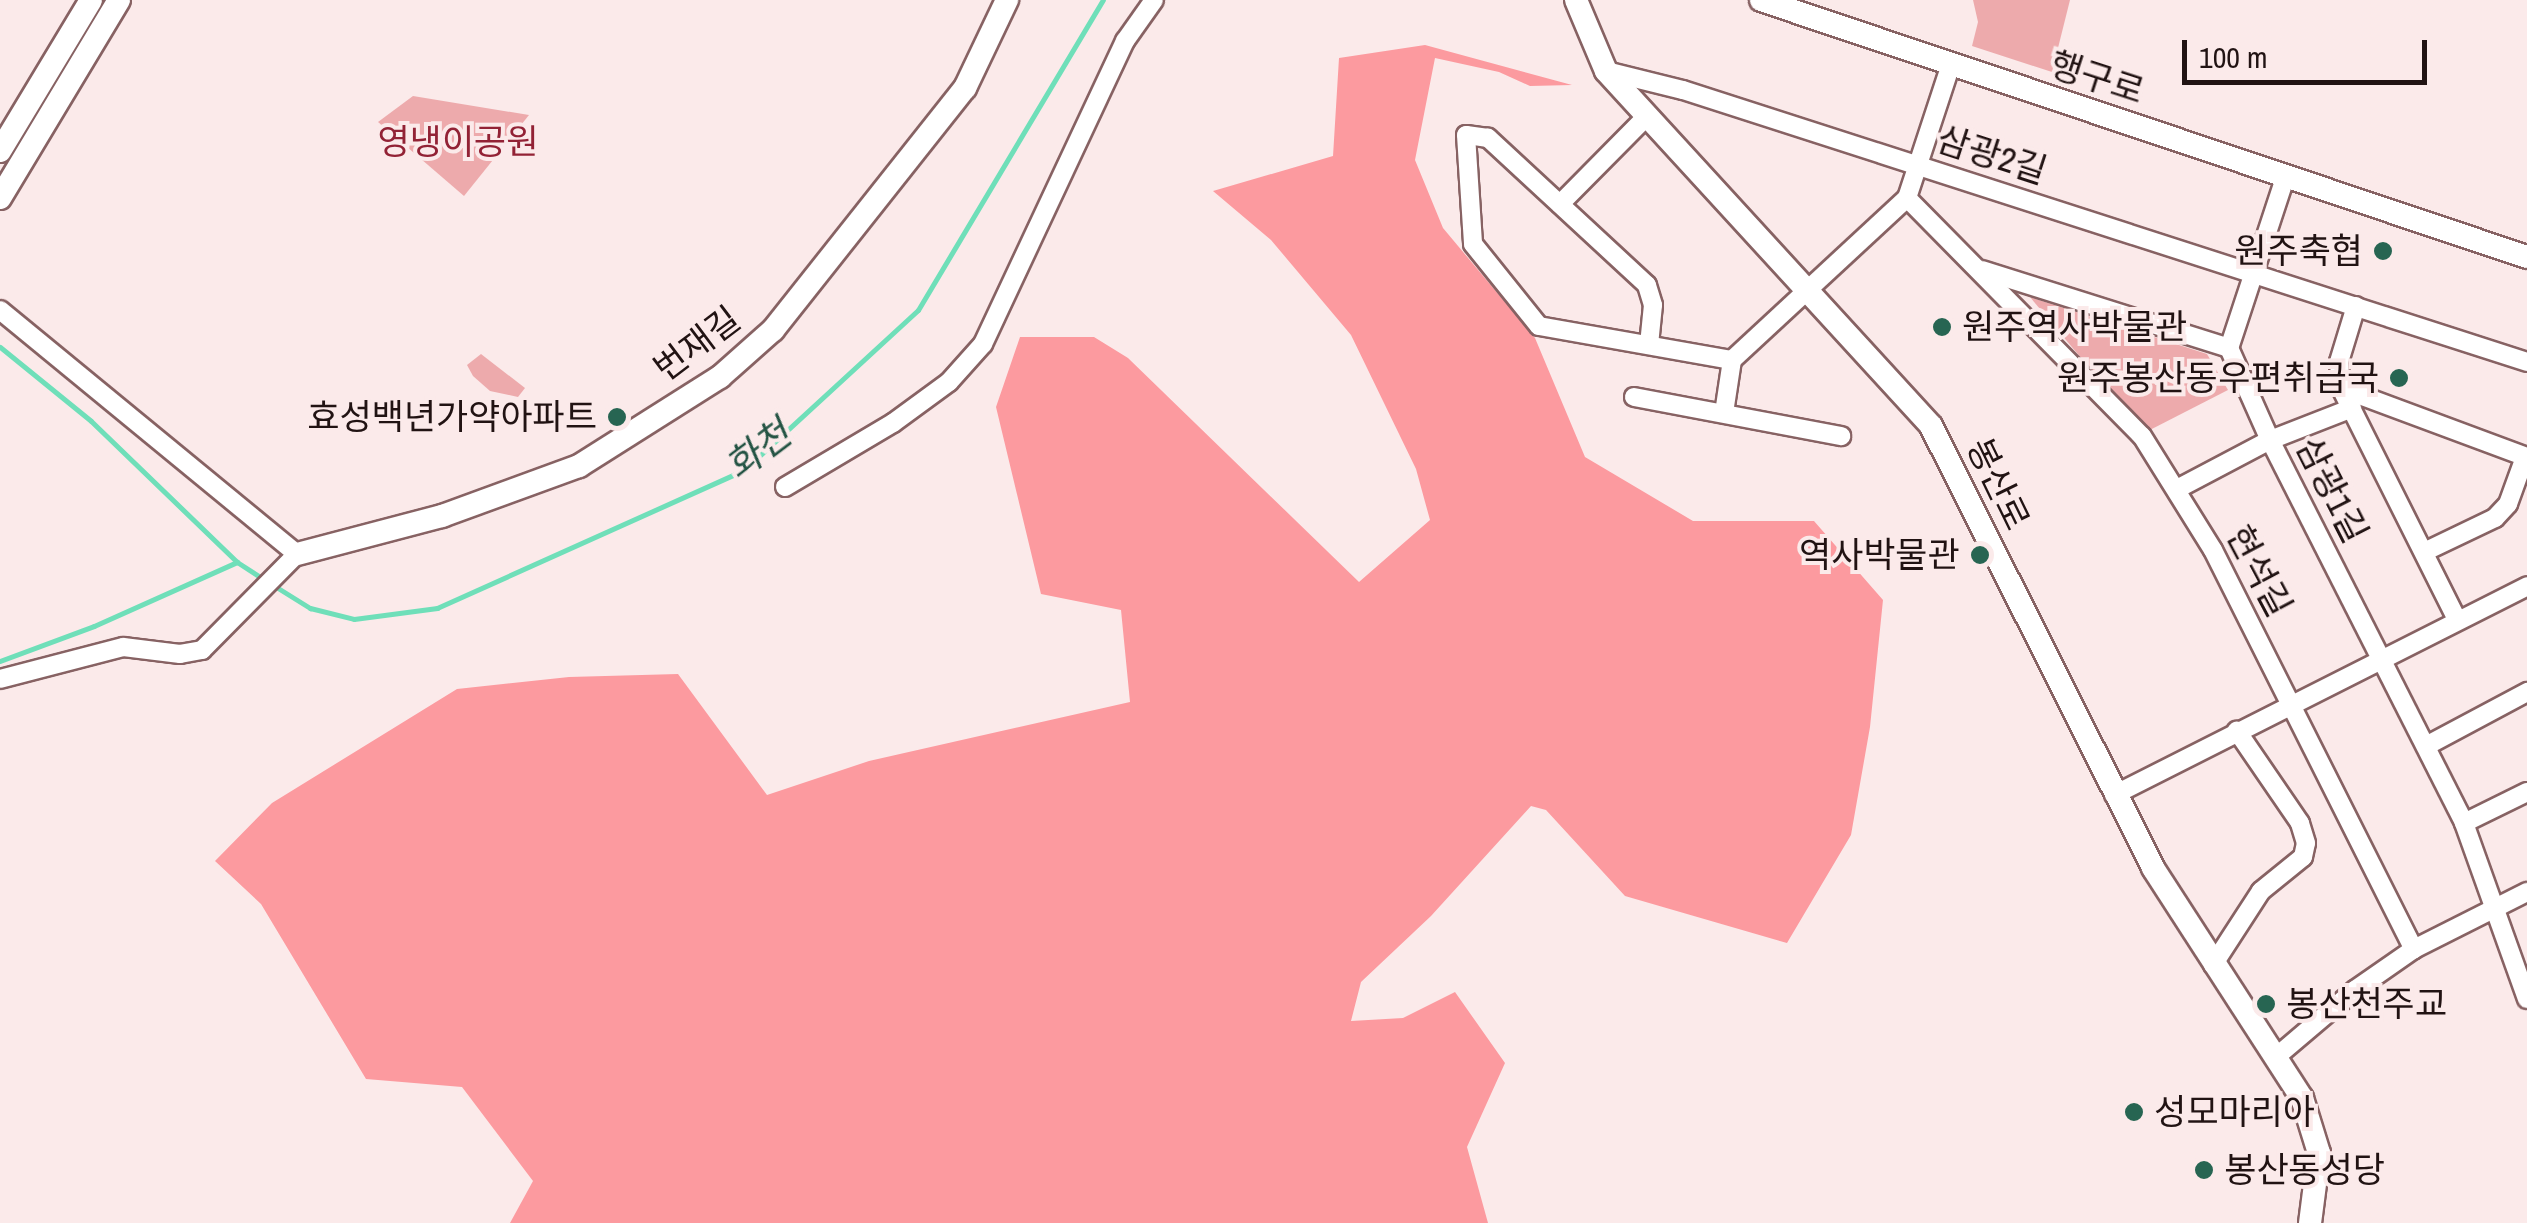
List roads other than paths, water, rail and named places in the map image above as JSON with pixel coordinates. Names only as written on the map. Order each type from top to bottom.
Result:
[{"type":"street","points":[[0,152],[91,0]]},
{"type":"street","points":[[0,198],[119,0]]},
{"type":"street","name":"번재길","points":[[293,559],[442,516],[579,466],[720,377],[794,306],[965,88],[1007,0]]},
{"type":"street","points":[[784,488],[907,413],[949,382],[983,344],[1125,41],[1154,0]]},
{"type":"street","name":"봉산로","points":[[1576,0],[1606,71],[1931,426],[2114,795],[2212,965],[2276,1056],[2314,1126],[2318,1153],[2310,1223]]},
{"type":"street","name":"행구로","points":[[1761,0],[1950,67],[2527,257]]},
{"type":"street","points":[[1724,413],[1732,360],[1810,292],[1907,198],[1950,67]]},
{"type":"street","name":"삼광2길","points":[[1606,71],[1683,90],[2527,362]]},
{"type":"street","points":[[1560,204],[1648,116]]},
{"type":"street","points":[[1649,345],[1653,304],[1647,285],[1488,138],[1466,134],[1473,244],[1539,326],[1732,360]]},
{"type":"street","points":[[2230,348],[2284,178]]},
{"type":"street","name":"현석길","points":[[1907,198],[2142,436],[2177,489],[2292,704],[2414,949]]},
{"type":"street","name":"현석길","points":[[1981,270],[2230,348]]},
{"type":"street","points":[[2356,306],[2338,362],[2341,388],[2457,620]]},
{"type":"street","points":[[0,310],[293,559],[202,650],[180,654],[123,647],[0,679]]},
{"type":"street","name":"삼광1길","points":[[2230,348],[2270,440],[2464,823],[2527,1000]]},
{"type":"street","points":[[2341,388],[2526,457],[2508,504],[2495,518],[2424,552]]},
{"type":"street","points":[[1634,397],[1841,436]]},
{"type":"street","points":[[2177,489],[2270,440],[2352,408]]},
{"type":"street","points":[[2114,795],[2527,586]]},
{"type":"street","points":[[2426,746],[2527,692]]},
{"type":"street","points":[[2212,965],[2261,891],[2303,857],[2306,843],[2300,823],[2236,732]]},
{"type":"street","points":[[2464,823],[2527,792]]},
{"type":"street","points":[[2276,1056],[2355,990],[2414,949],[2527,892]]},
{"type":"waterway","name":"화천","points":[[273,585],[310,608],[354,619],[437,608],[744,470],[918,310],[1103,0]]},
{"type":"waterway","points":[[0,347],[91,421],[237,562],[263,579]]},
{"type":"waterway","points":[[0,661],[94,626],[237,562]]},
{"type":"place","name":"원주축협","points":[[2383,251]]},
{"type":"place","name":"원주역사박물관","points":[[1942,327]]},
{"type":"place","name":"원주봉산동우편취급국","points":[[2399,378]]},
{"type":"place","name":"효성백년가약아파트","points":[[617,417]]},
{"type":"place","name":"역사박물관","points":[[1980,555]]},
{"type":"place","name":"봉산천주교","points":[[2266,1004]]},
{"type":"place","name":"성모마리아","points":[[2134,1112]]},
{"type":"place","name":"봉산동성당","points":[[2204,1170]]},
{"type":"park label","name":"영냉이공원","points":[[458,142]]}]
